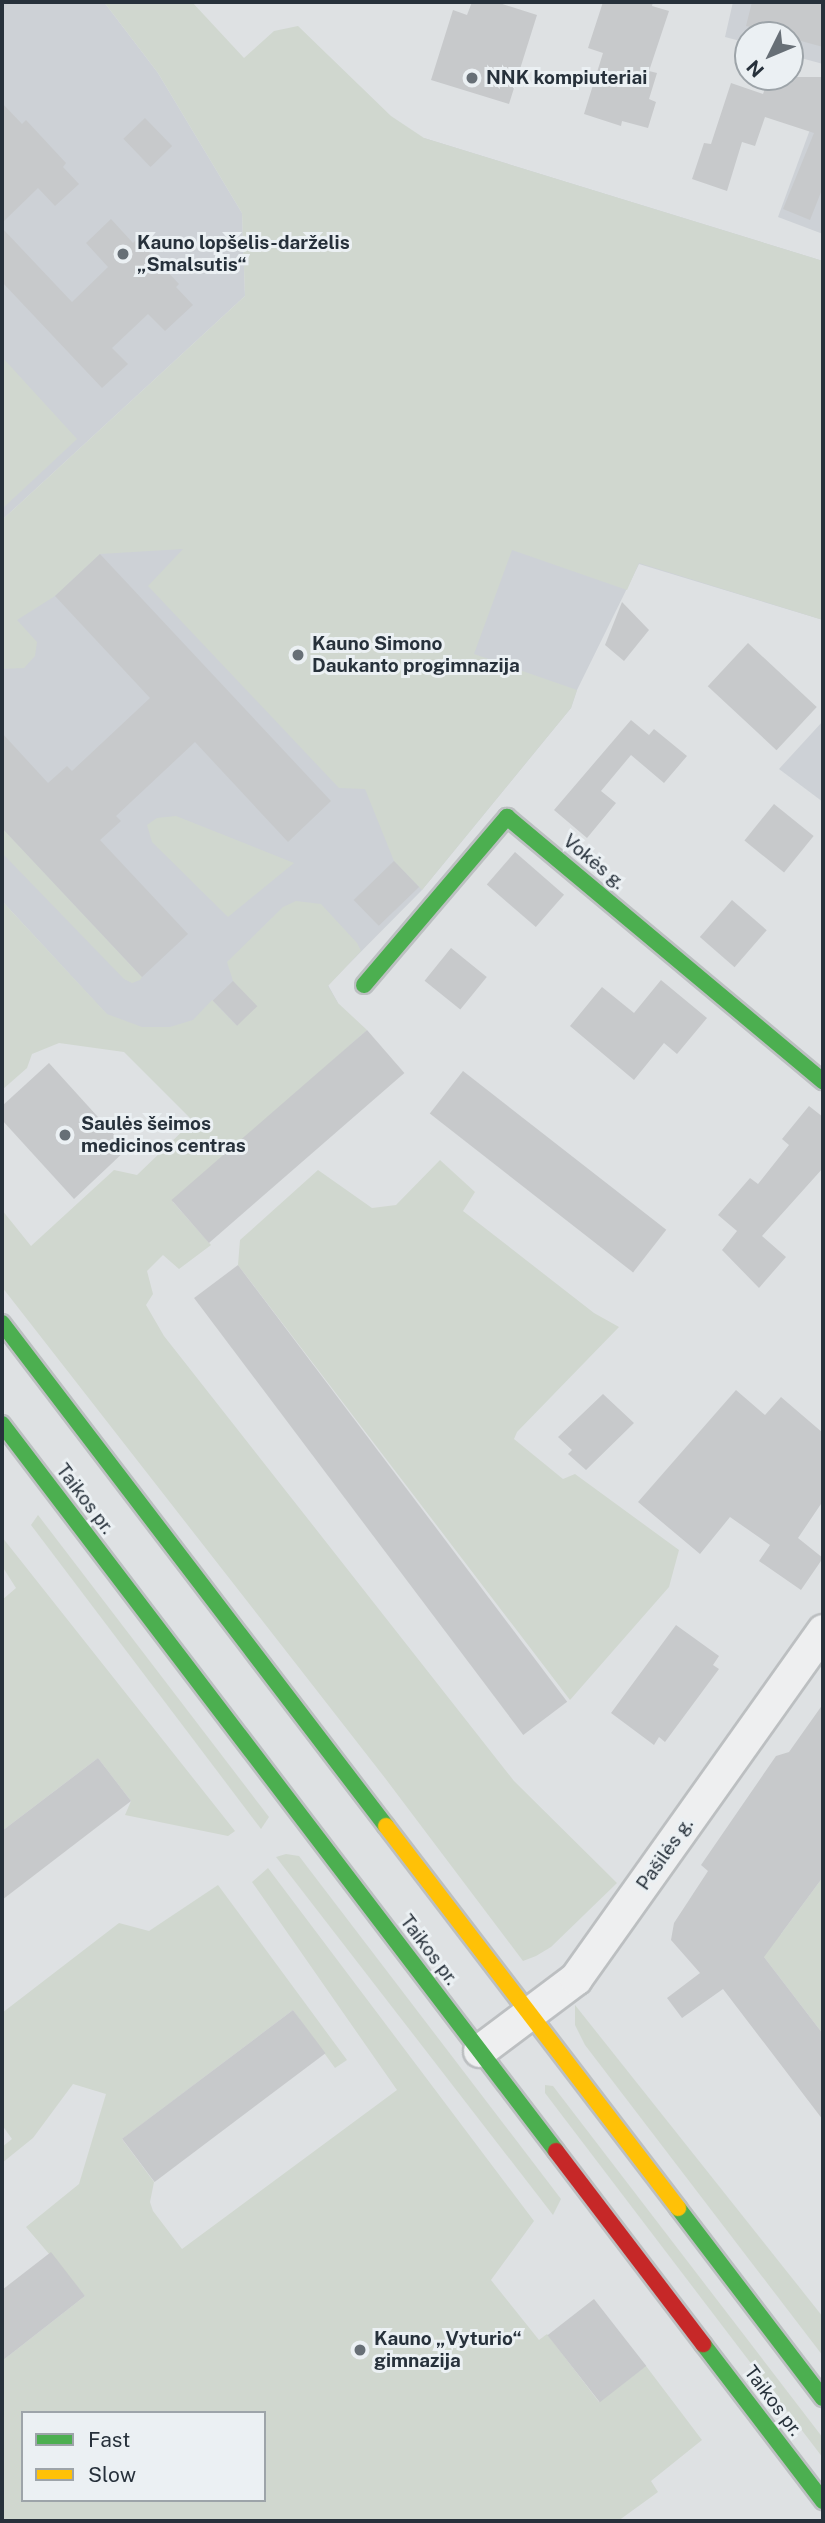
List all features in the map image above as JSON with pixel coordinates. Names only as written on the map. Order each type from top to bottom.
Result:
[{"type":"main road","name":"Vokės g.","points":[[364,985],[507,817],[823,1081]]},
{"type":"main road","points":[[2,1323],[823,2398]]},
{"type":"main road","name":"Taikos pr.","points":[[2,1424],[823,2501]]},
{"type":"street","name":"Pašilės g.","points":[[480,2051],[576,1979],[818,1649]]},
{"type":"shaded area","name":"Kauno lopšelis-darželis „Smalsutis“","points":[[2,2],[104,2],[158,73],[242,213],[245,296],[2,520]]},
{"type":"shaded area","name":"Kauno Simono Daukanto progimnazija","points":[[104,2],[192,2],[244,58],[274,31],[298,26],[391,116],[424,138],[823,261],[823,620],[639,563],[627,590],[512,550],[474,654],[577,690],[571,708],[422,890],[394,861],[365,789],[339,788],[148,586],[183,549],[100,554],[55,596],[17,620],[37,642],[35,656],[24,668],[2,669],[2,520],[245,296],[242,213],[158,73]]},
{"type":"shaded area","points":[[733,2],[823,2],[823,64],[804,59],[804,21],[734,21],[734,39],[725,37]]},
{"type":"shaded area","points":[[823,94],[823,234],[778,217]]},
{"type":"shaded area","name":"Kauno Simono Daukanto progimnazija","points":[[424,138],[823,261],[823,620],[639,564],[577,690],[571,708],[422,890],[328,985],[338,1003],[208,1124],[2,901],[2,574]]},
{"type":"shaded area","points":[[2,357],[77,439],[2,509]]},
{"type":"shaded area","points":[[823,721],[823,802],[779,769]]},
{"type":"shaded area","points":[[176,816],[294,863],[228,917],[152,842],[147,825],[157,818]]},
{"type":"shaded area","points":[[2,828],[142,977],[140,980],[132,983],[124,979],[2,853]]},
{"type":"shaded area","points":[[2,901],[107,1014],[142,1027],[170,1027],[193,1020],[212,1000],[236,1025],[256,1006],[233,981],[227,962],[283,907],[296,901],[321,904],[357,943],[361,951],[328,986],[338,1003],[367,1030],[173,1202],[211,1245],[179,1269],[163,1255],[147,1271],[153,1294],[146,1305],[164,1336],[514,1781],[617,1883],[551,1947],[536,1956],[523,1961],[385,1778],[2,1287],[2,1210],[31,1246],[114,1170],[137,1175],[193,1121],[124,1052],[59,1043],[32,1054],[27,1068],[2,1090]]},
{"type":"shaded area","points":[[440,1160],[475,1192],[463,1211],[594,1313],[619,1327],[517,1432],[514,1439],[563,1479],[575,1474],[679,1550],[669,1587],[570,1700],[238,1265],[240,1240],[318,1170],[372,1208],[396,1205]]},
{"type":"shaded area","points":[[38,1515],[269,1817],[261,1829],[31,1525]]},
{"type":"shaded area","points":[[2,1537],[235,1831],[228,1836],[125,1815],[131,1801],[98,1758],[2,1831],[2,1600],[16,1588],[2,1566]]},
{"type":"shaded area","points":[[286,1854],[299,1856],[561,2199],[553,2215],[276,1857]]},
{"type":"shaded area","points":[[268,1868],[534,2221],[491,2280],[539,2340],[547,2334],[599,2402],[646,2366],[702,2440],[651,2481],[658,2492],[618,2521],[2,2521],[2,2361],[85,2296],[26,2227],[79,2184],[106,2094],[73,2084],[33,2138],[2,2163],[2,2147],[12,2139],[2,2125],[2,2013],[119,1923],[149,1931],[218,1885],[347,2060],[335,2068],[293,2010],[122,2139],[154,2182],[150,2202],[153,2211],[182,2249],[397,2090],[252,1882]]},
{"type":"shaded area","points":[[823,1877],[823,2034],[764,1957],[762,1931],[781,1934]]},
{"type":"shaded area","points":[[575,2005],[823,2317],[823,2356],[585,2045],[575,2025]]},
{"type":"shaded area","points":[[545,2085],[553,2086],[823,2438],[823,2458],[545,2093]]},
{"type":"building","points":[[472,2],[496,2],[537,15],[509,104],[431,80],[453,10],[467,15]]},
{"type":"building","points":[[603,2],[653,2],[652,6],[669,11],[649,71],[657,73],[649,99],[656,102],[648,128],[622,121],[621,126],[584,114],[603,53],[588,48]]},
{"type":"building","points":[[752,2],[823,2],[823,47],[804,42],[804,21],[747,21]]},
{"type":"building","points":[[804,77],[823,77],[823,187],[810,220],[783,209],[814,133],[765,117],[755,146],[742,142],[727,191],[692,179],[704,143],[711,144],[731,83],[734,84],[734,91],[763,94],[764,91],[804,91]]},
{"type":"building","points":[[2,103],[22,124],[26,120],[66,163],[63,167],[79,184],[55,206],[38,188],[2,223]]},
{"type":"building","points":[[145,118],[172,146],[151,167],[123,139]]},
{"type":"building","points":[[111,219],[133,243],[137,239],[179,284],[176,287],[193,305],[165,331],[148,314],[112,348],[128,364],[102,388],[2,282],[2,228],[72,302],[108,267],[86,243]]},
{"type":"building","points":[[100,554],[331,801],[288,842],[195,742],[116,816],[121,821],[100,840],[188,934],[142,977],[2,828],[2,733],[48,783],[67,766],[72,771],[150,698],[55,596]]},
{"type":"building","points":[[622,602],[649,630],[624,661],[605,645]]},
{"type":"building","points":[[748,643],[817,707],[777,750],[708,686]]},
{"type":"building","points":[[631,720],[649,735],[654,729],[687,756],[664,783],[631,755],[601,791],[616,803],[587,838],[554,810]]},
{"type":"building","points":[[774,804],[814,836],[784,873],[744,841]]},
{"type":"building","points":[[515,852],[564,895],[536,927],[487,884]]},
{"type":"building","points":[[394,861],[419,887],[379,926],[354,900]]},
{"type":"building","points":[[732,900],[767,930],[735,967],[700,937]]},
{"type":"building","points":[[451,948],[487,977],[460,1010],[425,981]]},
{"type":"building","points":[[661,980],[707,1018],[677,1054],[664,1043],[634,1080],[570,1026],[602,987],[634,1013]]},
{"type":"building","points":[[233,981],[257,1006],[237,1026],[213,1000]]},
{"type":"building","points":[[367,1030],[404,1073],[209,1243],[172,1200]]},
{"type":"building","name":"Saulės šeimos medicinos centras","points":[[49,1063],[127,1149],[74,1199],[2,1120],[2,1106]]},
{"type":"building","points":[[463,1071],[666,1230],[633,1272],[430,1114]]},
{"type":"building","points":[[809,1106],[823,1117],[823,1168],[762,1236],[786,1257],[759,1288],[722,1250],[737,1231],[718,1215],[750,1178],[758,1184],[789,1145],[782,1139]]},
{"type":"building","points":[[238,1265],[567,1702],[523,1735],[194,1298]]},
{"type":"building","points":[[736,1390],[765,1415],[781,1397],[823,1433],[823,1501],[798,1538],[823,1558],[801,1590],[759,1561],[770,1545],[730,1517],[700,1554],[638,1502]]},
{"type":"building","points":[[603,1394],[634,1423],[586,1470],[568,1454],[572,1450],[558,1437]]},
{"type":"building","points":[[676,1625],[719,1656],[713,1665],[719,1669],[665,1742],[659,1737],[654,1745],[611,1713]]},
{"type":"building","points":[[823,1704],[823,1877],[764,1957],[823,2034],[823,2120],[723,1989],[682,2018],[667,1998],[700,1973],[671,1940],[674,1923],[708,1871],[701,1865],[776,1756],[789,1752]]},
{"type":"building","points":[[98,1758],[131,1801],[2,1900],[2,1831]]},
{"type":"building","points":[[293,2010],[325,2053],[155,2182],[122,2139]]},
{"type":"building","points":[[51,2252],[85,2296],[2,2361],[2,2290]]},
{"type":"building","points":[[594,2299],[646,2366],[600,2402],[548,2335]]},
{"type":"traffic: fast","points":[[364,985],[507,817],[823,1081]]},
{"type":"traffic: fast","points":[[2,1323],[386,1826]]},
{"type":"traffic: fast","points":[[2,1424],[556,2151]]},
{"type":"traffic: fast","points":[[678,2208],[823,2398]]},
{"type":"traffic: fast","points":[[703,2344],[823,2501]]},
{"type":"traffic: slow","points":[[386,1826],[678,2208]]},
{"type":"traffic: jam","points":[[556,2151],[703,2344]]},
{"type":"place","name":"NNK kompiuteriai","points":[[472,78]]},
{"type":"place","name":"Kauno lopšelis-darželis „Smalsutis“","points":[[123,254]]},
{"type":"place","name":"Kauno Simono Daukanto progimnazija","points":[[298,655]]},
{"type":"place","name":"Saulės šeimos medicinos centras","points":[[65,1135]]},
{"type":"place","name":"Kauno „Vyturio“ gimnazija","points":[[360,2350]]}]
